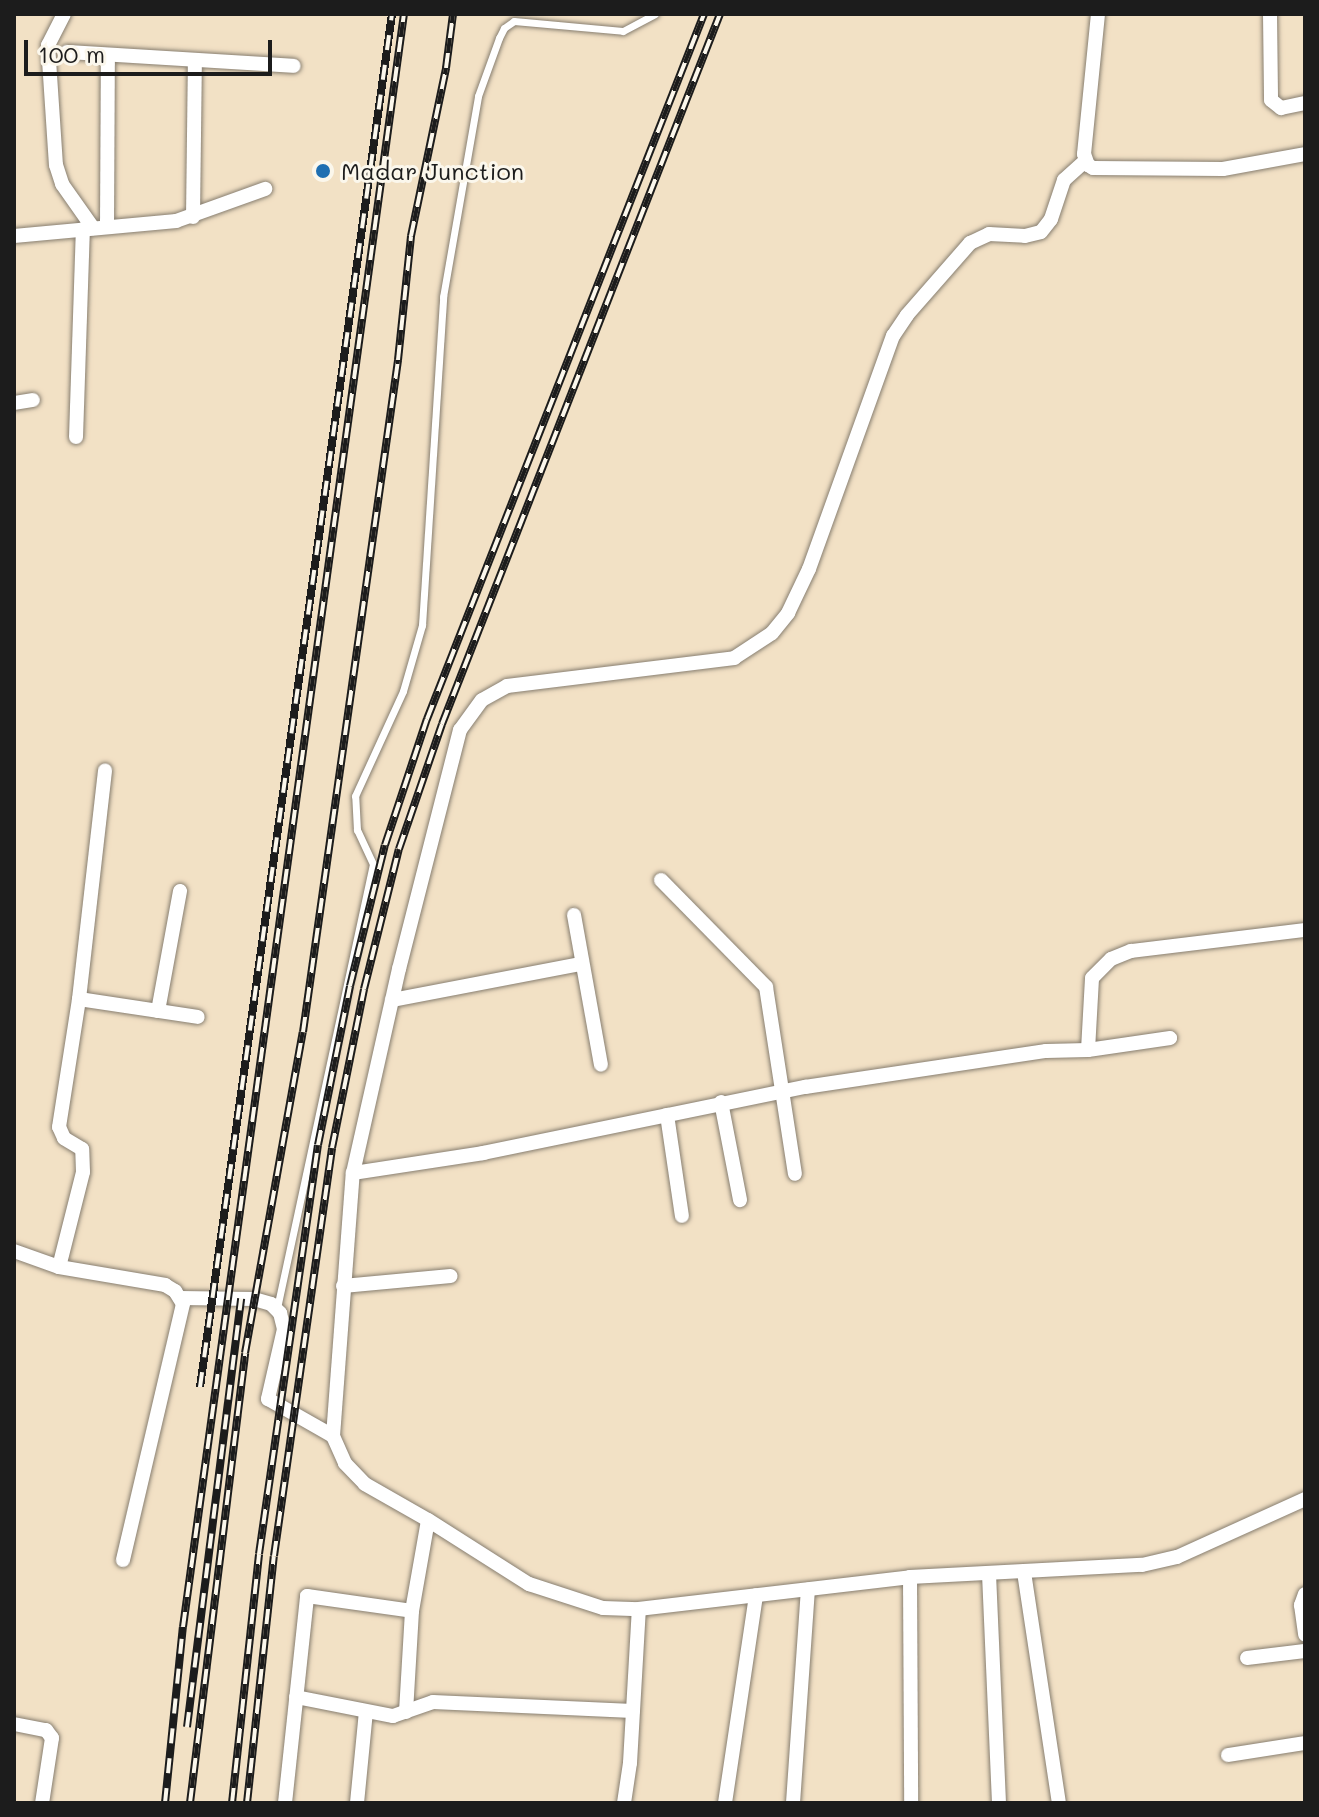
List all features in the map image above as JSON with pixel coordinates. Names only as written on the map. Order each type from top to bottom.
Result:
[{"type":"street","points":[[64,14],[48,45],[56,165],[62,184],[94,228]]},
{"type":"street","points":[[1098,14],[1085,161],[1064,180],[1051,219],[1041,232],[1025,236],[989,234],[970,243],[907,315],[893,336],[809,569],[788,613],[772,633],[734,658],[507,686],[482,700],[460,730],[392,1000],[353,1173],[333,1436],[345,1463],[365,1484],[529,1584],[603,1608],[639,1609],[910,1577],[1142,1565],[1177,1557],[1305,1499]]},
{"type":"street","points":[[1270,14],[1271,100],[1281,108],[1305,103]]},
{"type":"street","points":[[67,52],[294,66]]},
{"type":"street","points":[[76,437],[108,55]]},
{"type":"street","points":[[193,217],[195,62]]},
{"type":"street","points":[[1085,161],[1093,168],[1223,169],[1305,154]]},
{"type":"street","points":[[14,236],[193,217],[265,189]]},
{"type":"street","points":[[14,403],[33,400]]},
{"type":"street","points":[[59,1267],[83,1172],[82,1149],[64,1138],[59,1127],[79,999],[105,770]]},
{"type":"street","points":[[661,880],[762,980],[795,1174]]},
{"type":"street","points":[[158,1011],[180,891]]},
{"type":"street","points":[[574,915],[601,1065]]},
{"type":"street","points":[[1088,1050],[1092,978],[1111,959],[1131,951],[1305,930]]},
{"type":"street","points":[[392,1000],[581,964]]},
{"type":"street","points":[[79,999],[198,1017]]},
{"type":"street","points":[[353,1173],[483,1153],[780,1092],[1046,1051],[1088,1050],[1170,1038]]},
{"type":"street","points":[[721,1102],[740,1200]]},
{"type":"street","points":[[667,1115],[682,1216]]},
{"type":"street","points":[[14,1251],[59,1267],[165,1285],[183,1304],[123,1560]]},
{"type":"street","points":[[343,1286],[451,1276]]},
{"type":"street","points":[[180,1298],[254,1299],[266,1301],[277,1308],[284,1329],[268,1399],[333,1436]]},
{"type":"street","points":[[406,1712],[412,1611],[428,1520]]},
{"type":"street","points":[[1024,1572],[1059,1803]]},
{"type":"street","points":[[989,1574],[999,1803]]},
{"type":"street","points":[[910,1577],[911,1803]]},
{"type":"street","points":[[793,1803],[808,1590]]},
{"type":"street","points":[[1305,1594],[1301,1605],[1305,1635]]},
{"type":"street","points":[[725,1803],[756,1595]]},
{"type":"street","points":[[285,1803],[307,1596],[412,1611]]},
{"type":"street","points":[[624,1803],[639,1609]]},
{"type":"street","points":[[1247,1658],[1305,1651]]},
{"type":"street","points":[[296,1697],[393,1716],[433,1702],[633,1711]]},
{"type":"street","points":[[357,1803],[366,1711]]},
{"type":"street","points":[[14,1724],[46,1730],[52,1738],[42,1803]]},
{"type":"street","points":[[1228,1755],[1305,1743]]},
{"type":"lane","points":[[277,1308],[292,1252],[335,1027],[373,864],[357,830],[355,796],[403,691],[422,625],[443,297],[478,96],[499,38],[509,23],[519,19],[623,31],[655,14]]},
{"type":"railway","points":[[200,1387],[392,14]]},
{"type":"railway","points":[[165,1803],[183,1627],[404,14]]},
{"type":"railway","points":[[190,1803],[245,1353],[303,1032],[398,360],[411,236],[446,68],[453,14]]},
{"type":"railway","points":[[232,1803],[259,1554],[318,1145],[350,986],[385,845],[427,719],[704,14]]},
{"type":"railway","points":[[247,1803],[274,1556],[332,1148],[364,989],[399,849],[442,724],[720,14]]},
{"type":"railway","points":[[187,1727],[241,1298]]},
{"type":"place","name":"Madar Junction","points":[[323,171]]}]
